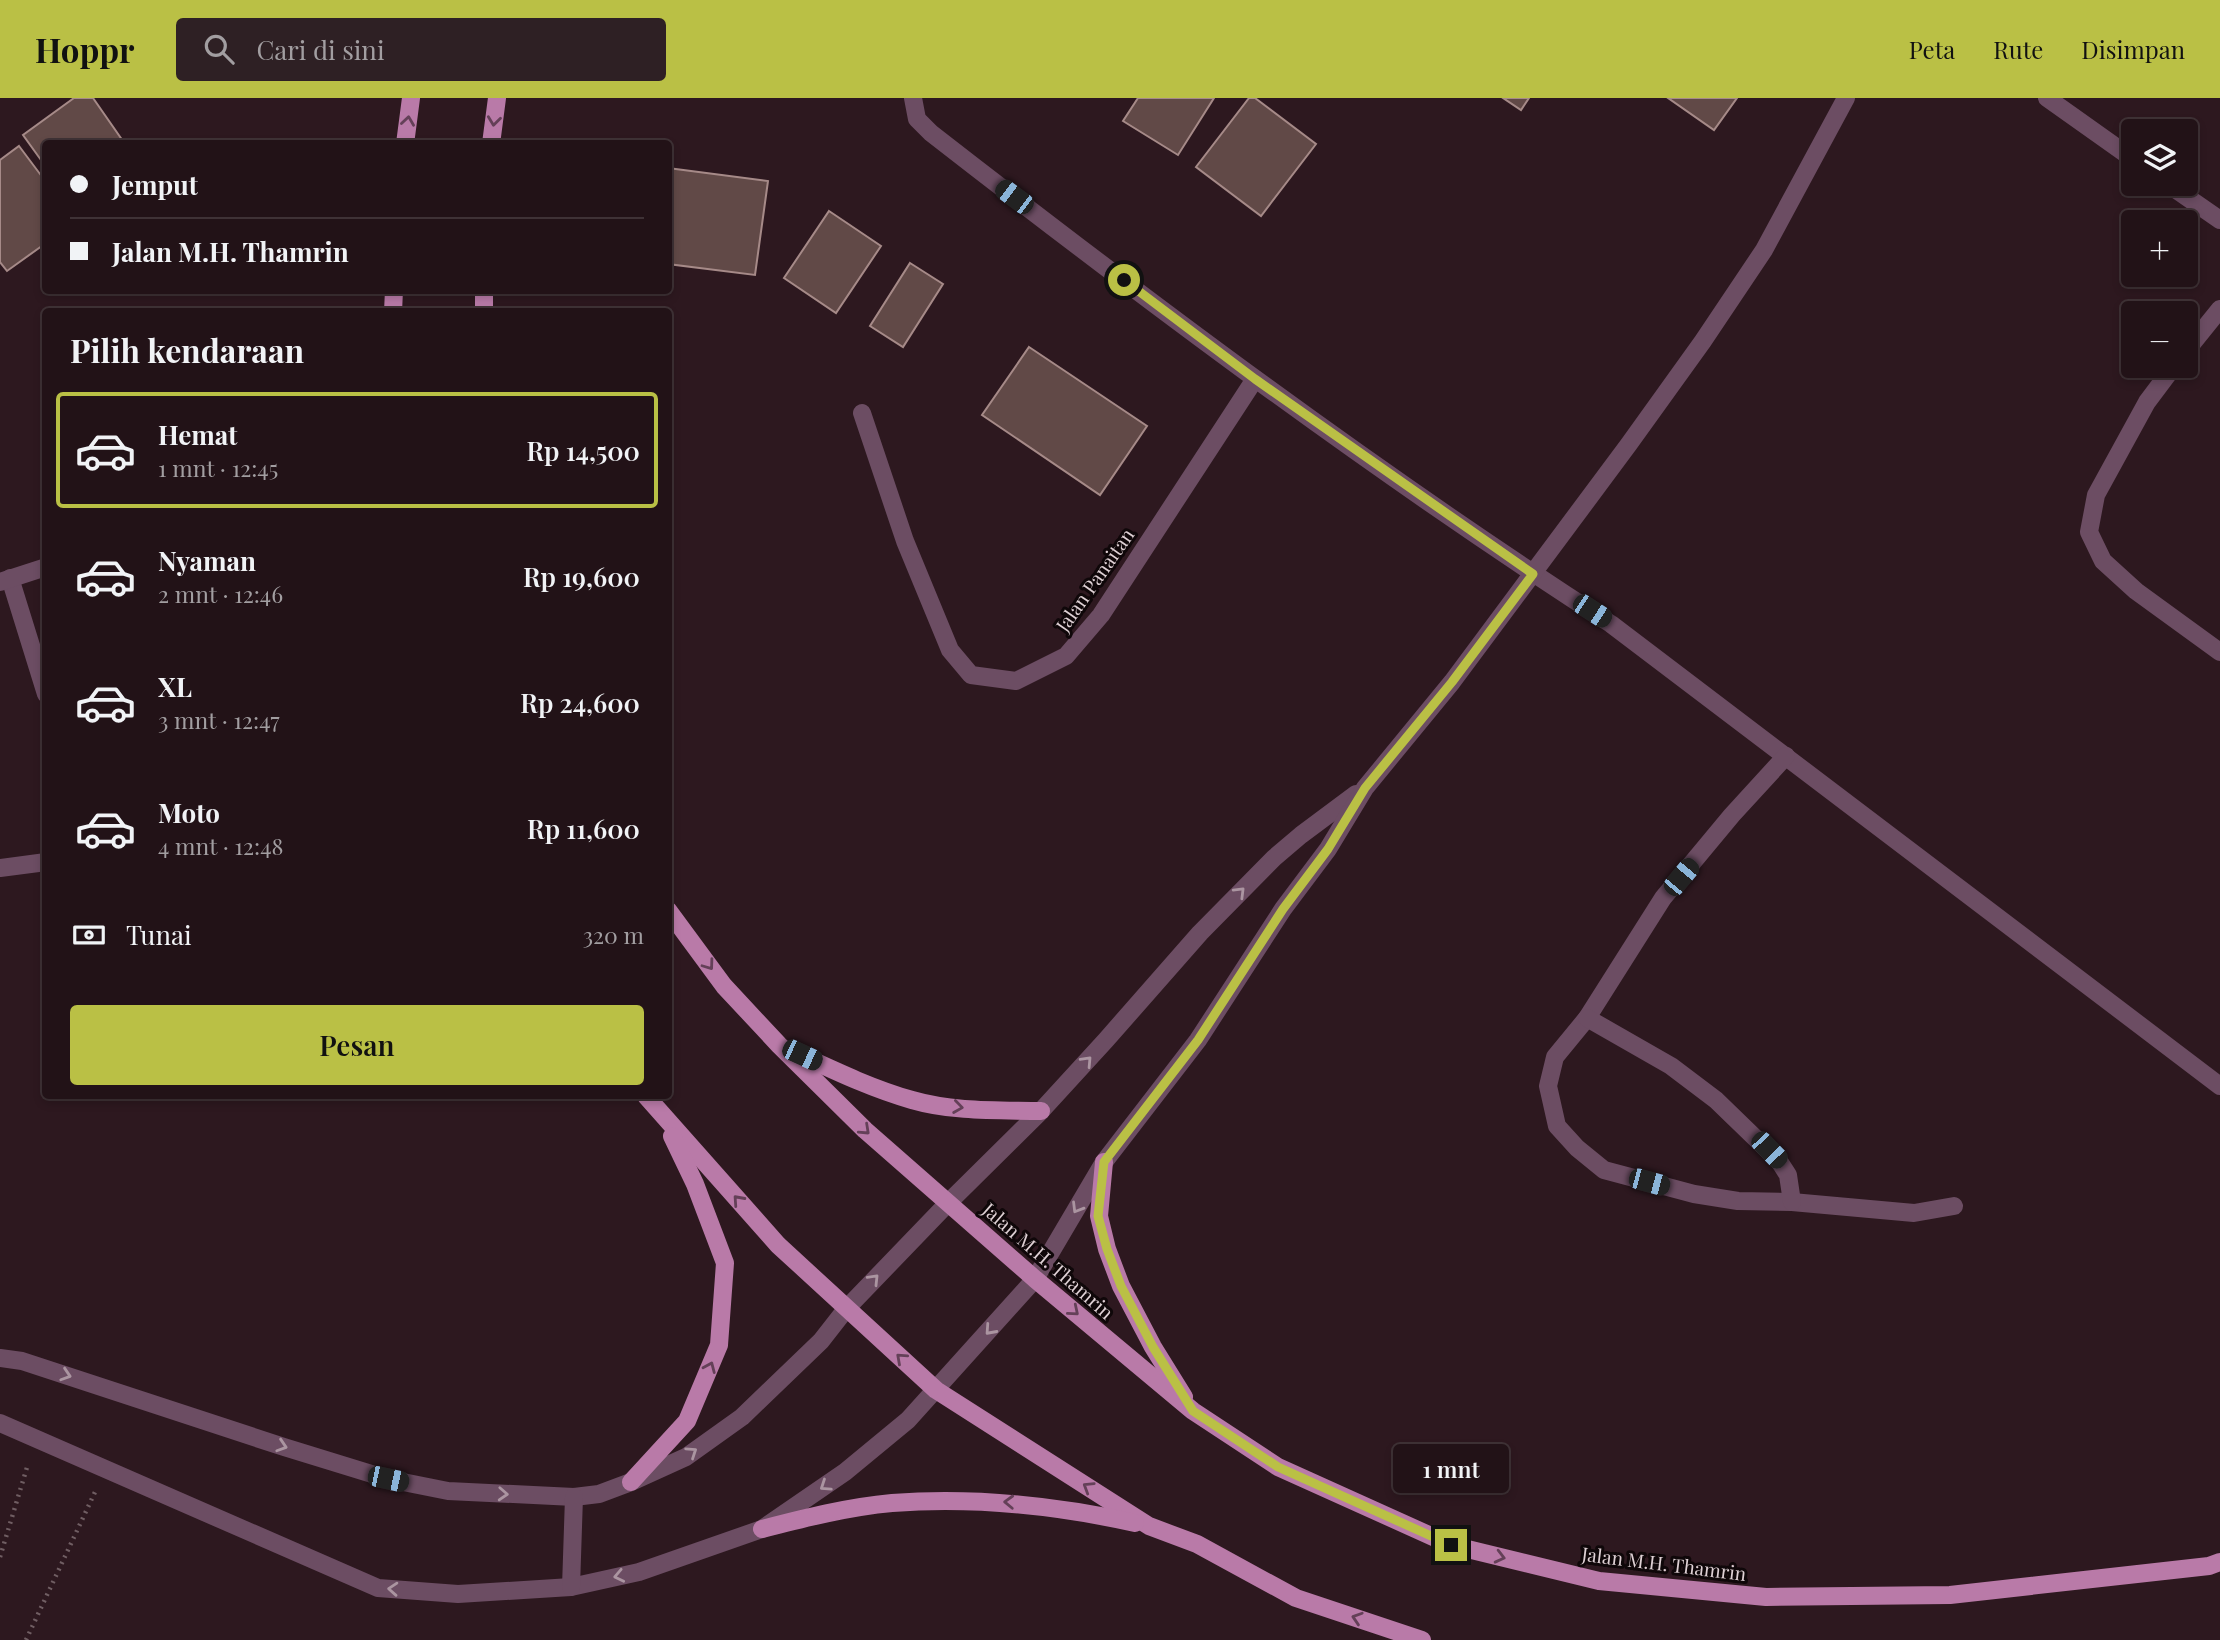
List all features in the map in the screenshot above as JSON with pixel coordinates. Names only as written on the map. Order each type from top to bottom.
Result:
[{"type":"main road","points":[[406,140],[411,98]]},
{"type":"main road","points":[[492,140],[497,98]]},
{"type":"main road","name":"Jalan M.H. Thamrin","points":[[672,915],[724,986],[865,1130],[1035,1279],[1193,1411],[1278,1467],[1451,1545],[1599,1581],[1766,1597],[1950,1595],[2209,1566],[2220,1562]]},
{"type":"main road","points":[[779,1045],[869,1086],[914,1101],[974,1110],[1041,1111]]},
{"type":"main road","points":[[648,1099],[778,1245],[936,1390],[1149,1526]]},
{"type":"main road","points":[[631,1482],[687,1421],[719,1345],[725,1263],[695,1184],[661,1115]]},
{"type":"main road","points":[[1104,1162],[1098,1216],[1107,1249],[1121,1286],[1153,1347],[1193,1411]]},
{"type":"main road","points":[[762,1529],[825,1513],[890,1503],[955,1500],[1021,1503],[1085,1512],[1149,1526],[1197,1544],[1296,1598],[1422,1640]]},
{"type":"street","points":[[913,98],[917,119],[931,133],[1255,379],[1533,574],[1611,624],[2220,1086]]},
{"type":"street","points":[[0,1423],[378,1588],[458,1594],[571,1587],[639,1572],[762,1529],[845,1472],[908,1420],[1035,1279],[1104,1162],[1198,1040],[1283,909],[1328,849],[1365,788],[1452,682],[1533,574],[1673,382],[1764,250],[1846,98]]},
{"type":"street","points":[[2048,98],[2121,150]]},
{"type":"street","points":[[2185,196],[2220,220]]},
{"type":"street","points":[[2198,336],[2220,309]]},
{"type":"street","points":[[2165,378],[2147,402],[2096,495],[2089,533],[2103,561],[2136,591],[2220,652]]},
{"type":"street","name":"Jalan Panaitan","points":[[862,413],[905,541],[950,650],[971,675],[1016,681],[1066,656],[1101,615],[1255,379]]},
{"type":"street","points":[[42,568],[5,580],[42,683]]},
{"type":"street","points":[[1786,756],[1732,815],[1663,898],[1587,1017],[1555,1056],[1548,1086],[1557,1126],[1577,1148],[1604,1170],[1694,1194],[1738,1201],[1792,1202],[1913,1213],[1954,1206]]},
{"type":"street","points":[[0,1358],[22,1361],[388,1479],[448,1491],[574,1497],[599,1494],[631,1482],[686,1457],[742,1417],[821,1341],[846,1309],[1041,1111],[1200,933],[1274,858],[1365,788]]},
{"type":"street","points":[[0,868],[42,863]]},
{"type":"street","points":[[1587,1017],[1671,1066],[1716,1101],[1779,1161],[1788,1175],[1792,1202]]},
{"type":"street","points":[[571,1587],[574,1497]]},
{"type":"path","points":[[0,1557],[35,1439]]},
{"type":"path","points":[[26,1640],[106,1469]]},
{"type":"building","points":[[74,98],[93,98],[122,140],[42,140],[42,161],[23,135]]},
{"type":"building","points":[[1138,98],[1214,98],[1178,155],[1123,121]]},
{"type":"building","points":[[1249,98],[1255,98],[1316,144],[1261,216],[1196,167]]},
{"type":"building","points":[[1503,98],[1529,98],[1521,110]]},
{"type":"building","points":[[1668,98],[1737,98],[1714,130]]},
{"type":"building","points":[[19,146],[42,177],[42,246],[7,271],[0,262],[0,160]]},
{"type":"building","points":[[672,169],[768,181],[755,275],[672,265]]},
{"type":"building","points":[[829,211],[881,246],[836,313],[784,278]]},
{"type":"building","points":[[910,263],[943,284],[903,347],[870,326]]},
{"type":"building","points":[[1029,347],[1147,426],[1100,495],[982,415]]},
{"type":"route","points":[[1124,280],[1255,379],[1533,574],[1452,682],[1365,788],[1328,849],[1283,909],[1198,1040],[1104,1162],[1098,1216],[1121,1286],[1153,1347],[1193,1411],[1278,1467],[1451,1545]]}]
